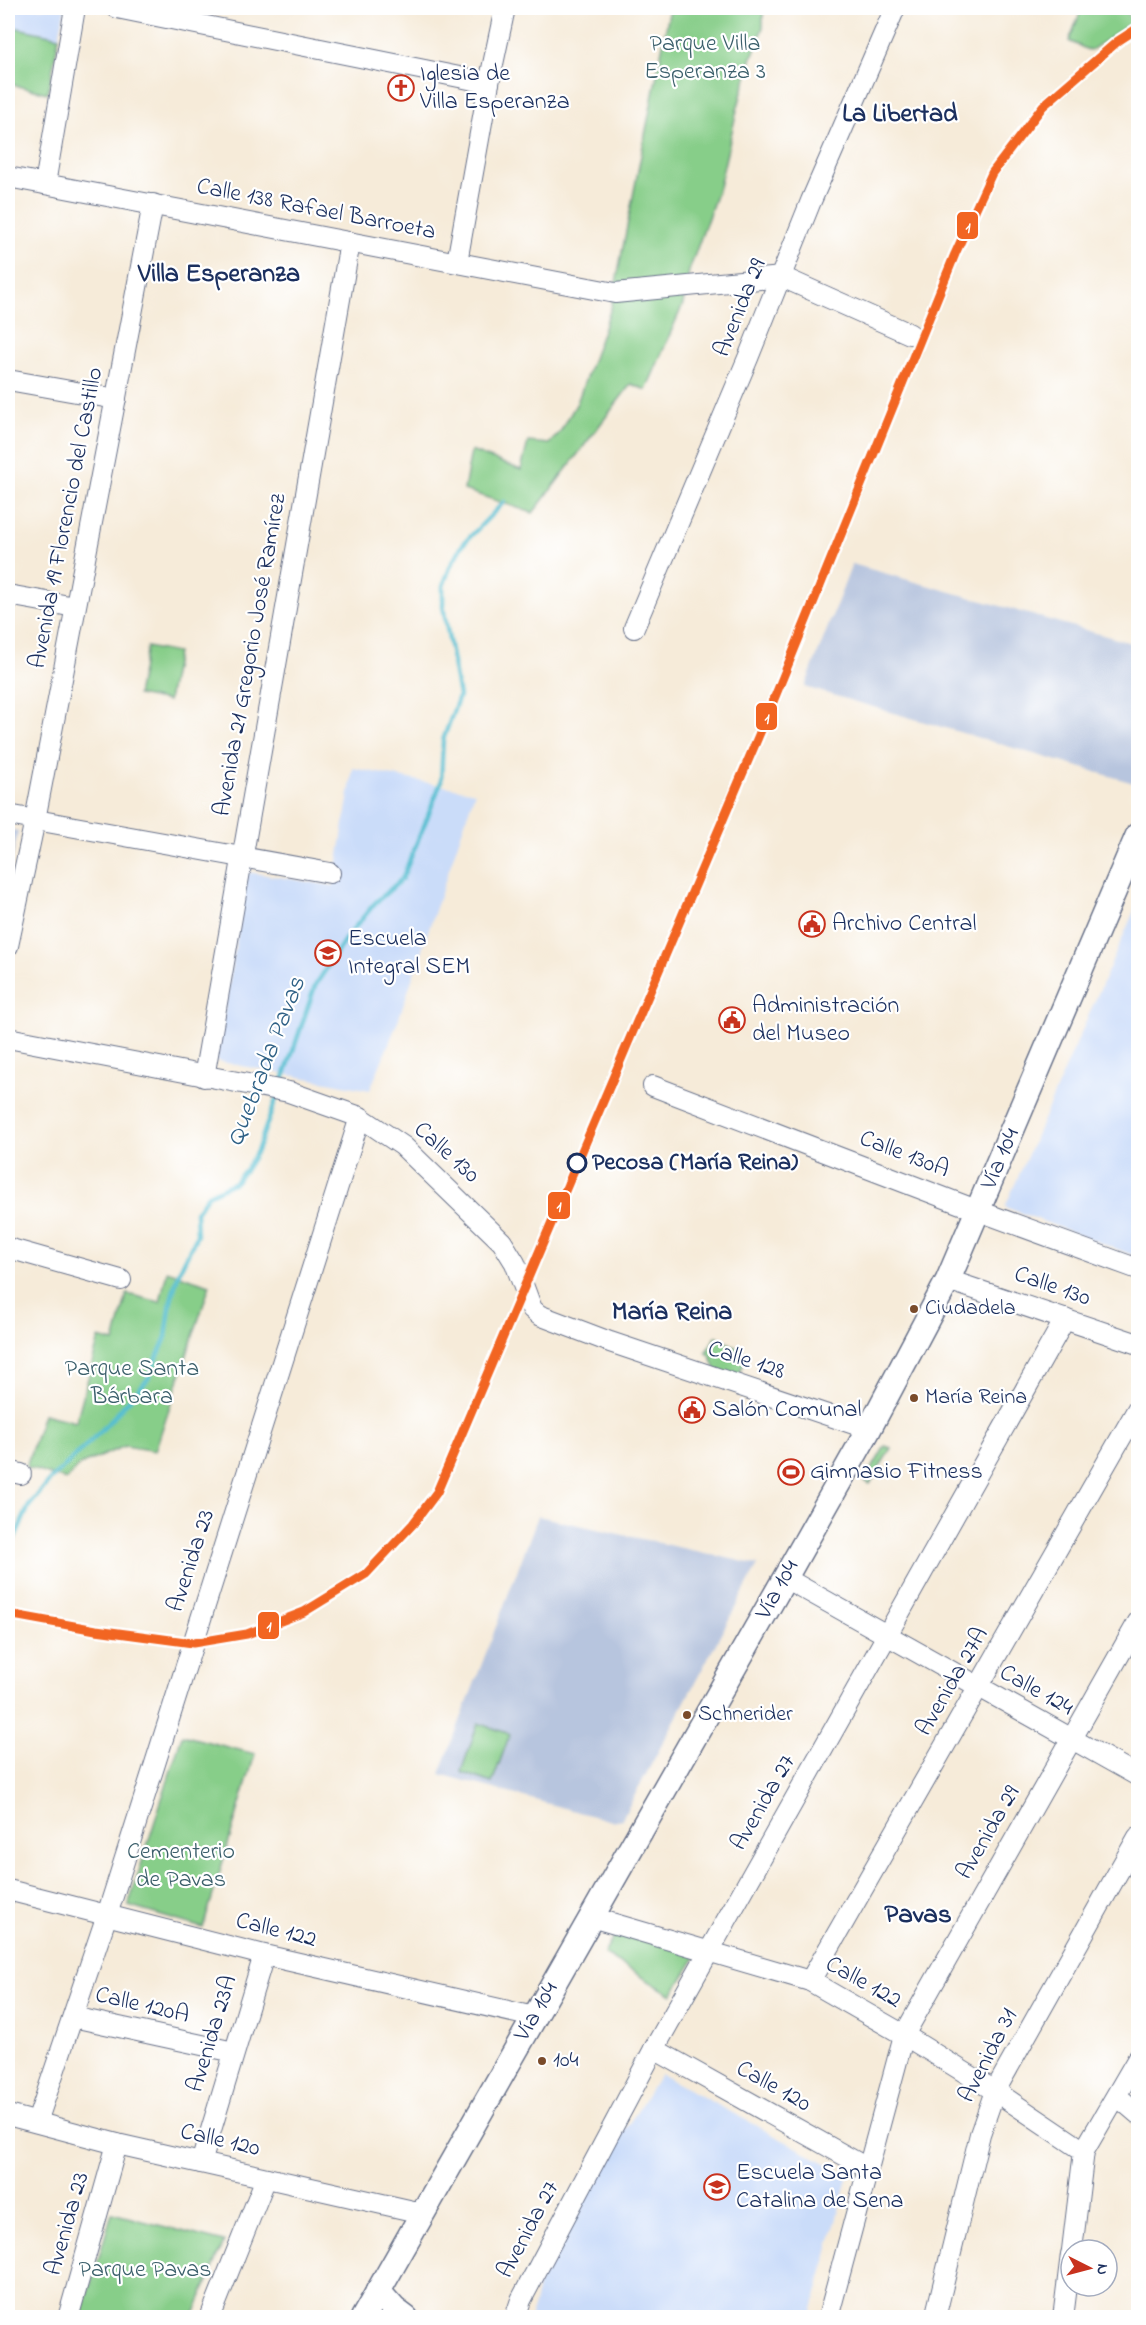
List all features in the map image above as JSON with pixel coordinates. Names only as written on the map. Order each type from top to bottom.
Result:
[{"type":"main road","name":"Vía 104","points":[[363,2318],[869,1429],[948,1280],[1138,835]]},
{"type":"main road","points":[[378,2291],[394,2309],[406,2318]]},
{"type":"street","points":[[45,184],[75,8]]},
{"type":"street","points":[[117,8],[489,83]]},
{"type":"street","points":[[457,262],[505,8]]},
{"type":"street","name":"Avenida 29","points":[[634,628],[782,277],[811,201],[896,8]]},
{"type":"street","name":"Calle 138 Rafael Barroeta","points":[[8,177],[615,293],[782,277]]},
{"type":"street","name":"Avenida 19 Florencio del Castillo","points":[[8,946],[35,820],[153,204]]},
{"type":"street","name":"Avenida 21 Gregorio José Ramírez","points":[[204,1077],[350,242]]},
{"type":"street","points":[[782,277],[910,334]]},
{"type":"street","points":[[8,380],[116,399]]},
{"type":"street","points":[[8,595],[75,608]]},
{"type":"street","points":[[8,815],[330,873]]},
{"type":"street","name":"Calle 130","points":[[8,1038],[279,1090],[360,1117],[403,1146],[502,1242],[515,1263],[532,1309],[539,1314]]},
{"type":"street","name":"Calle 130A","points":[[653,1086],[979,1211],[1138,1269]]},
{"type":"street","name":"Avenida 23","points":[[37,2122],[107,1915],[360,1117]]},
{"type":"street","points":[[8,1248],[121,1280]]},
{"type":"street","name":"Calle 130","points":[[948,1280],[1138,1344]]},
{"type":"street","name":"Calle 128","points":[[539,1314],[610,1342],[869,1429]]},
{"type":"street","name":"Avenida 27","points":[[515,2318],[520,2300],[654,2049],[1065,1318]]},
{"type":"street","name":"Avenida 27A","points":[[810,1981],[1138,1408]]},
{"type":"street","name":"Calle 124","points":[[785,1578],[1138,1776]]},
{"type":"street","name":"Avenida 29","points":[[828,2318],[904,2035],[1138,1622]]},
{"type":"street","name":"Avenida 31","points":[[935,2318],[980,2134],[995,2091],[1138,1837]]},
{"type":"street","name":"Calle 122","points":[[8,1890],[264,1955],[534,2017]]},
{"type":"street","name":"Calle 122","points":[[591,1917],[810,1981],[995,2091],[1084,2151]]},
{"type":"street","name":"Avenida 23A","points":[[201,2163],[264,1955]]},
{"type":"street","name":"Calle 120A","points":[[73,2017],[234,2052]]},
{"type":"street","name":"Calle 120","points":[[654,2049],[867,2168]]},
{"type":"street","points":[[1073,2238],[1084,2151],[1138,2058]]},
{"type":"street","points":[[1117,2096],[1138,2114]]},
{"type":"street","name":"Calle 120","points":[[8,2115],[117,2144],[422,2213]]},
{"type":"street","name":"Avenida 23","points":[[68,2318],[117,2144]]},
{"type":"street","points":[[210,2318],[266,2178]]},
{"type":"street","points":[[1063,2318],[1065,2298]]},
{"type":"shaded area","points":[[8,8],[65,8],[59,37],[8,26]]},
{"type":"shaded area","points":[[852,564],[1138,645],[1137,784],[805,687]]},
{"type":"shaded area","name":"Escuela Integral SEM","points":[[353,768],[475,792],[398,1021],[370,1090],[216,1061],[248,872],[334,886]]},
{"type":"shaded area","points":[[8,829],[18,831],[8,881]]},
{"type":"shaded area","points":[[1138,902],[1138,1257],[1005,1207]]},
{"type":"shaded area","points":[[538,1516],[758,1565],[622,1819],[611,1821],[440,1774]]},
{"type":"shaded area","name":"Escuela Santa Catalina de Sena","points":[[660,2074],[848,2175],[811,2317],[531,2318],[538,2286],[582,2199]]},
{"type":"green space","name":"Parque Villa Esperanza 3","points":[[670,8],[763,8],[763,27],[737,110],[719,187],[689,271],[683,304],[646,390],[631,384],[533,513],[464,490],[471,451],[521,470],[528,442],[549,444],[560,432],[577,403],[611,308]]},
{"type":"green space","points":[[1082,8],[1125,8],[1132,22],[1090,51],[1069,41]]},
{"type":"green space","points":[[8,26],[59,37],[48,93],[8,84]]},
{"type":"green space","points":[[147,647],[177,653],[168,701],[137,695]]},
{"type":"green space","name":"Parque Santa Bárbara","points":[[167,1271],[210,1285],[155,1451],[125,1446],[80,1465],[66,1480],[26,1467],[43,1414],[76,1422],[99,1338],[114,1342],[127,1294],[160,1302]]},
{"type":"green space","points":[[716,1336],[748,1354],[737,1378],[716,1370],[711,1357],[706,1352]]},
{"type":"green space","points":[[885,1446],[891,1448],[870,1484],[865,1481]]},
{"type":"green space","points":[[478,1723],[510,1734],[492,1783],[461,1772]]},
{"type":"green space","name":"Cementerio de Pavas","points":[[182,1735],[255,1754],[203,1928],[128,1906]]},
{"type":"green space","points":[[617,1930],[698,1954],[672,1995],[604,1954]]},
{"type":"green space","name":"Parque Pavas","points":[[112,2213],[224,2242],[193,2317],[81,2317]]},
{"type":"waterway","name":"Quebrada Pavas","points":[[281,1086],[315,986],[346,938],[375,903],[402,879],[441,782],[443,740],[459,696],[443,606],[443,586],[451,565],[463,544],[504,502]]},
{"type":"waterway","name":"Quebrada Pavas","points":[[8,1578],[11,1546],[29,1506],[50,1480],[100,1432],[148,1379],[166,1337],[171,1300],[179,1272],[197,1235],[196,1212],[208,1195],[235,1182],[246,1169],[257,1151],[278,1094]]},
{"type":"transit line","name":"1","points":[[8,1614],[96,1630],[193,1643],[247,1634],[304,1612],[366,1574],[413,1524],[437,1492],[770,709],[955,254],[992,173],[1043,106],[1118,41],[1138,28]]},
{"type":"place","name":"Iglesia de Villa Esperanza","points":[[401,88]]},
{"type":"place","name":"Archivo Central","points":[[812,924]]},
{"type":"place","name":"Escuela Integral SEM","points":[[328,953]]},
{"type":"place","name":"Administración del Museo","points":[[732,1020]]},
{"type":"place","name":"Pecosa (María Reina)","points":[[577,1163]]},
{"type":"place","name":"Ciudadela","points":[[914,1309]]},
{"type":"place","name":"María Reina","points":[[914,1398]]},
{"type":"place","name":"Salón Comunal","points":[[692,1410]]},
{"type":"place","name":"Gimnasio Fitness","points":[[791,1472]]},
{"type":"place","name":"Schnerider","points":[[687,1715]]},
{"type":"place","name":"104","points":[[542,2061]]},
{"type":"place","name":"Escuela Santa Catalina de Sena","points":[[717,2187]]},
{"type":"district","name":"La Libertad","points":[[900,115]]},
{"type":"district","name":"Villa Esperanza","points":[[219,275]]},
{"type":"district","name":"María Reina","points":[[672,1313]]},
{"type":"district","name":"Pavas","points":[[918,1915]]}]
